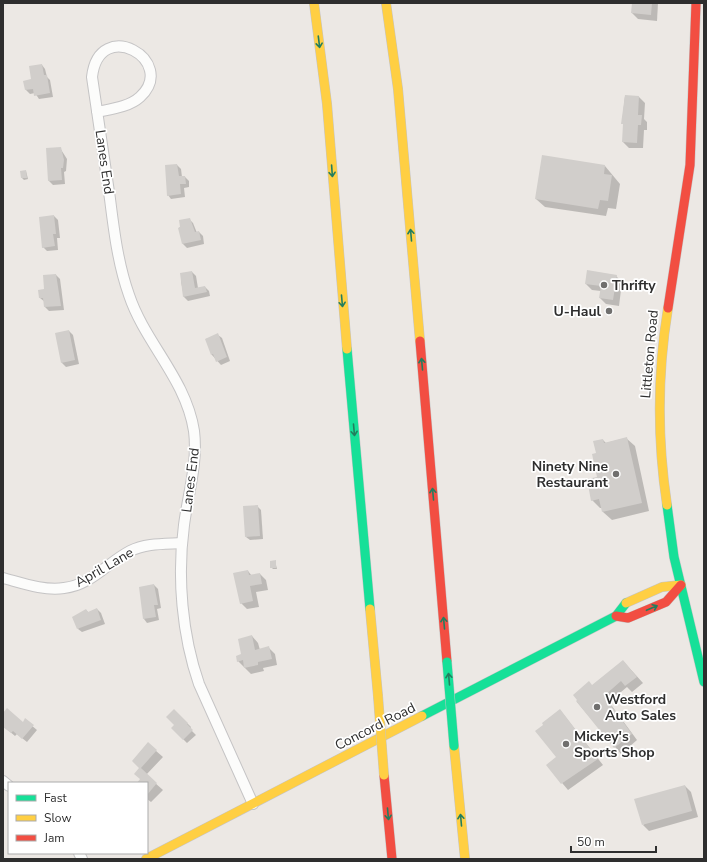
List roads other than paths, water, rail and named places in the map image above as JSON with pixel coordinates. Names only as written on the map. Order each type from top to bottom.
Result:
[{"type":"main road","points":[[314,3],[327,104],[342,293],[392,859]]},
{"type":"main road","points":[[386,3],[398,89],[465,859]]},
{"type":"main road","name":"Littleton Road","points":[[696,3],[690,165],[665,318],[658,394],[662,474],[674,557],[704,682]]},
{"type":"main road","name":"Concord Road","points":[[146,859],[162,855],[253,804],[616,616],[625,604],[662,587],[681,586]]},
{"type":"main road","name":"Concord Road","points":[[616,616],[628,618],[666,602],[681,586]]},
{"type":"street","name":"Lanes End","points":[[97,112],[132,102],[140,97],[146,89],[150,80],[150,70],[140,53],[131,48],[122,46],[112,48],[103,52],[93,67],[92,77],[97,112],[119,261],[128,295],[141,323],[179,386],[186,400],[191,416],[195,446],[182,543],[184,608],[194,668],[206,700],[253,804]]},
{"type":"street","name":"April Lane","points":[[3,578],[38,587],[63,588],[85,582],[122,556],[140,547],[182,543]]},
{"type":"place","name":"Thrifty","points":[[604,285]]},
{"type":"place","name":"U-Haul","points":[[609,311]]},
{"type":"place","name":"Ninety Nine Restaurant","points":[[616,474]]},
{"type":"place","name":"Westford Auto Sales","points":[[597,707]]},
{"type":"place","name":"Mickey's Sports Shop","points":[[566,744]]}]
